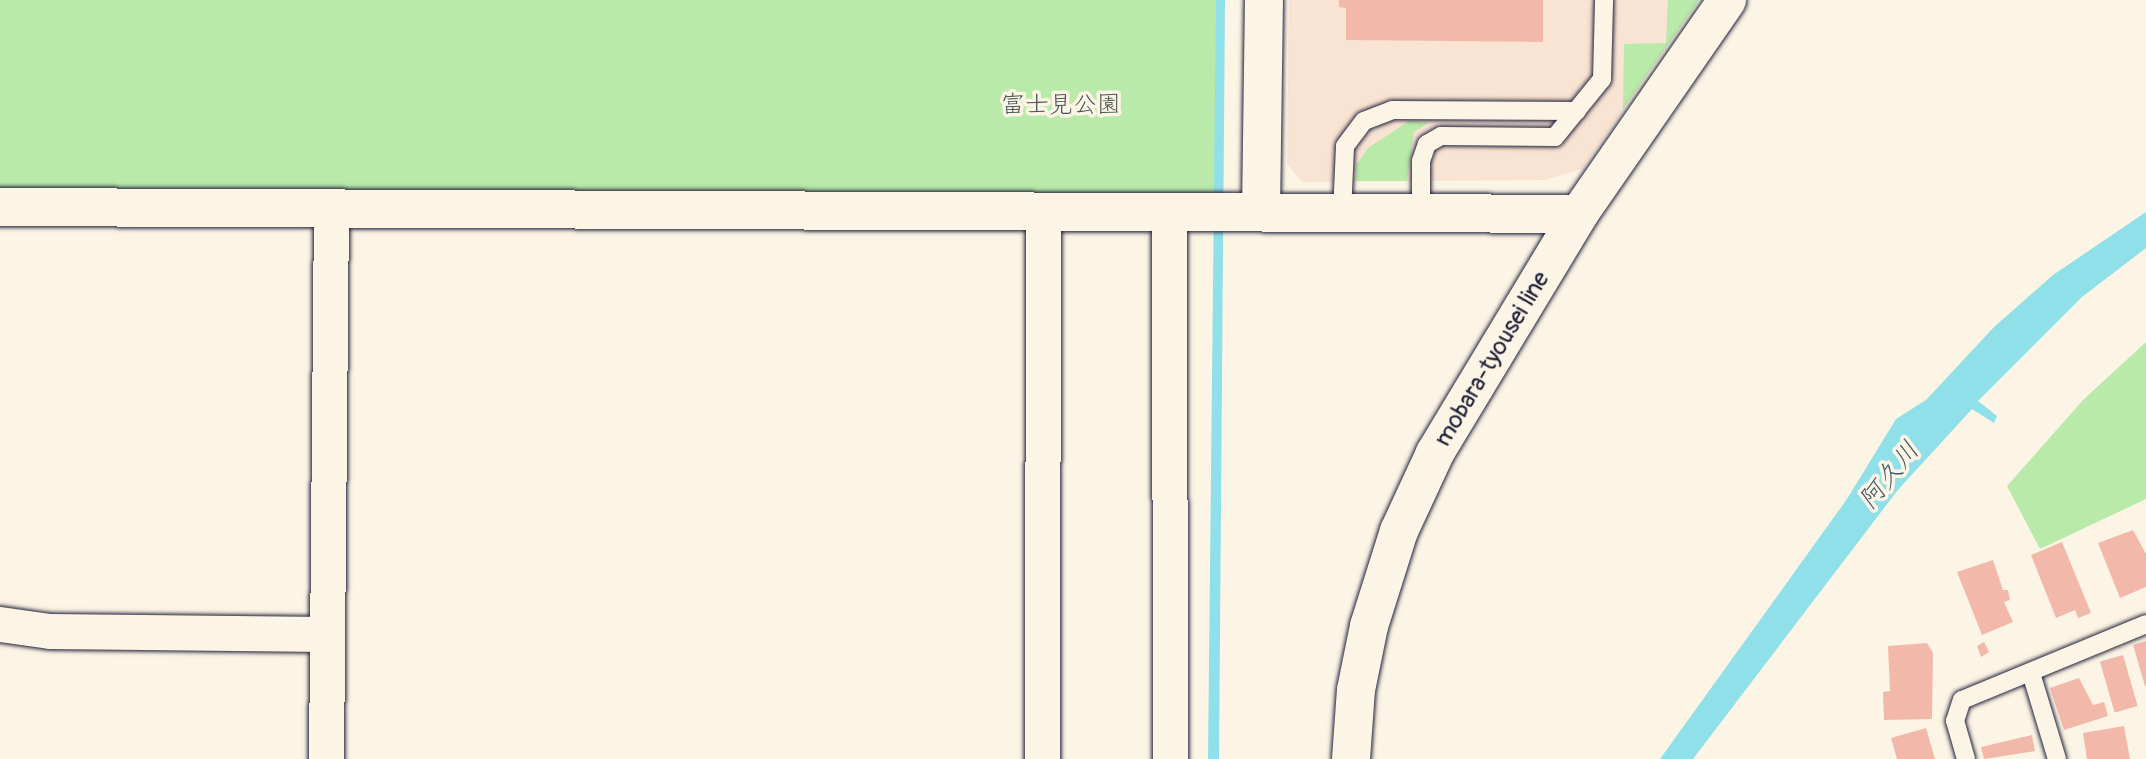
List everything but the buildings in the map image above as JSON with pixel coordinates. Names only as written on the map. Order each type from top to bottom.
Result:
[{"type":"street","points":[[1261,212],[1264,0]]},
{"type":"street","name":"mobara-tyousei line","points":[[1351,759],[1356,690],[1369,626],[1399,531],[1435,453],[1579,214],[1727,0]]},
{"type":"street","points":[[0,207],[1579,214]]},
{"type":"street","points":[[326,759],[331,208]]},
{"type":"street","points":[[1042,759],[1043,211]]},
{"type":"street","points":[[1169,212],[1170,759]]},
{"type":"street","points":[[0,624],[50,631],[327,634]]},
{"type":"lane","points":[[1421,214],[1422,161],[1427,144],[1441,136],[1555,137],[1602,79],[1604,0]]},
{"type":"lane","points":[[1342,213],[1345,146],[1364,121],[1392,110],[1577,111]]},
{"type":"lane","points":[[1966,759],[1955,721],[1962,700],[2146,624]]},
{"type":"lane","points":[[2031,673],[2057,759]]},
{"type":"shaded area","points":[[1289,0],[1699,0],[1582,169],[1545,180],[1302,182],[1287,164]]},
{"type":"green space","name":"富士見公園","points":[[0,0],[1216,0],[1216,207],[0,207]]},
{"type":"green space","points":[[1668,0],[1699,0],[1623,109],[1624,44],[1666,43]]},
{"type":"green space","points":[[1409,121],[1430,122],[1414,132],[1407,181],[1356,181],[1356,165],[1368,148]]},
{"type":"green space","points":[[2146,342],[2146,499],[2040,549],[2007,486],[2083,400]]},
{"type":"water","points":[[1216,0],[1225,0],[1219,759],[1208,759]]},
{"type":"water","name":"阿久川","points":[[2146,212],[2146,248],[2082,297],[1978,401],[1997,416],[1994,423],[1972,409],[1897,491],[1693,759],[1660,759],[1847,499],[1896,419],[1926,400],[1994,327],[2053,275]]}]
